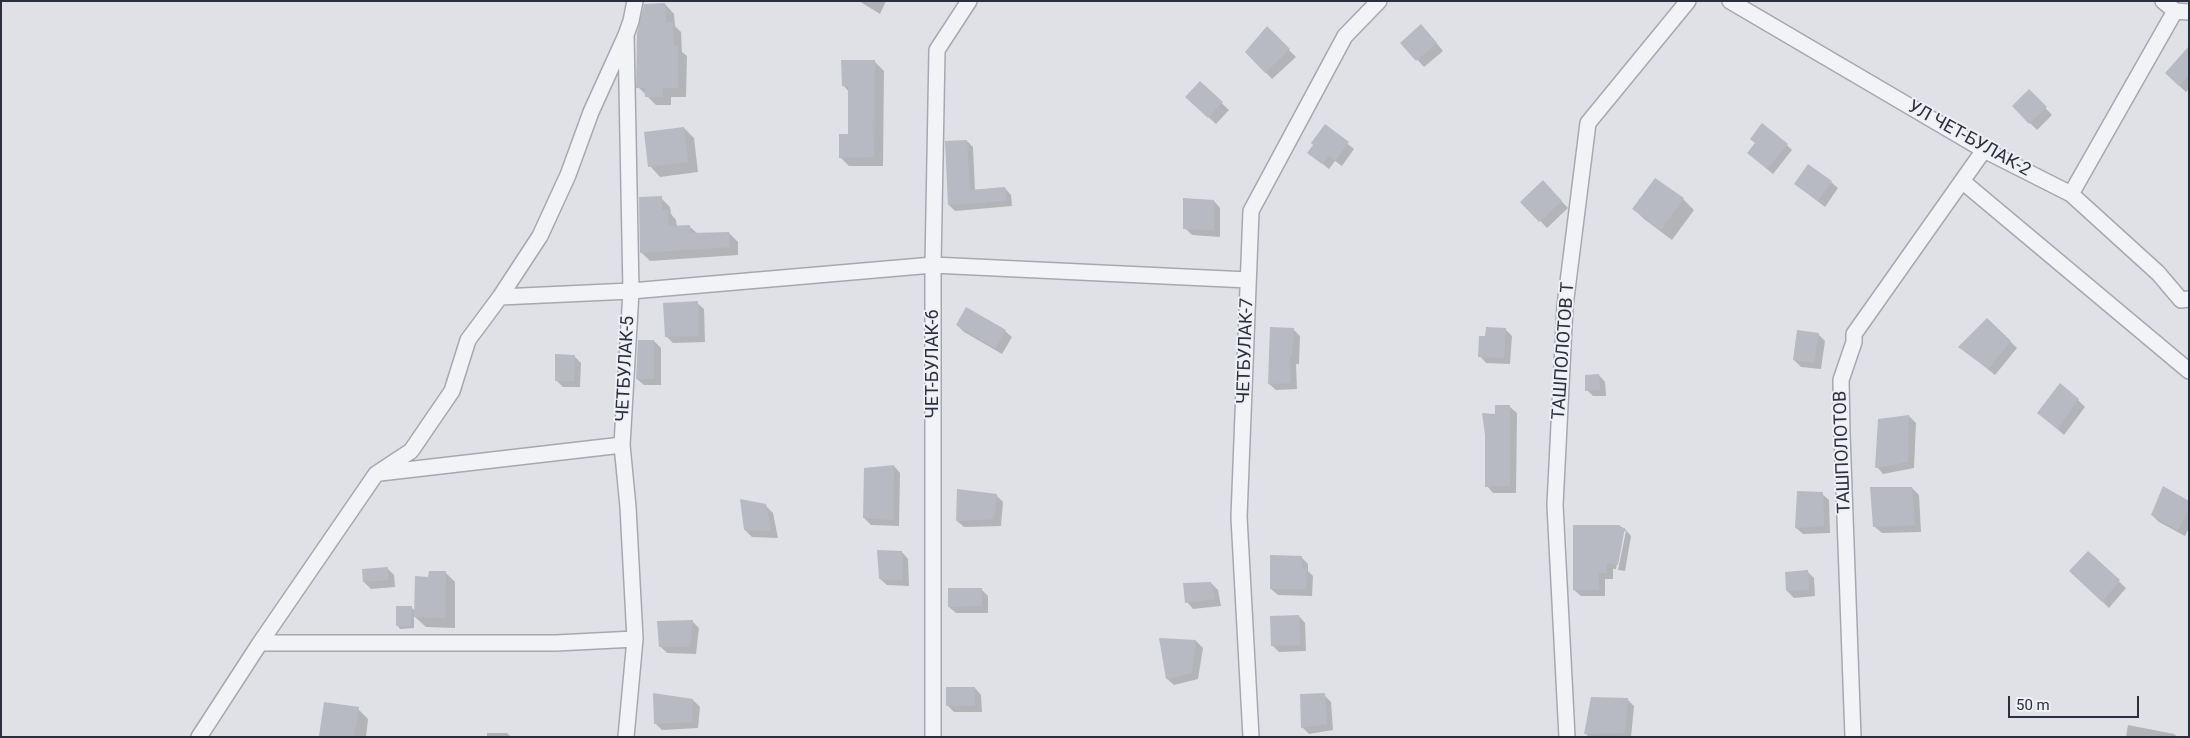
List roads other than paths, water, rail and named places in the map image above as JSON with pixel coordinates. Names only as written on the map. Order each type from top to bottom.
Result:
[{"type":"street","name":"ЧЕТБУЛАК-5","points":[[626,737],[635,639],[628,506],[622,445],[631,291],[626,34],[632,21],[635,1]]},
{"type":"street","name":"ЧЕТ-БУЛАК-6","points":[[933,737],[933,265],[937,50],[969,1]]},
{"type":"street","name":"ЧЕТБУЛАК-7","points":[[1251,737],[1239,517],[1251,211],[1345,36],[1379,1]]},
{"type":"street","name":"ТАШПОЛОТОВ Т","points":[[1567,737],[1555,505],[1565,306],[1588,123],[1688,1]]},
{"type":"street","name":"УЛ ЧЕТ-БУЛАК-2","points":[[1730,1],[1984,150],[2070,194],[2158,273],[2181,300],[2189,299]]},
{"type":"street","points":[[2070,194],[2176,8]]},
{"type":"street","points":[[199,737],[260,643],[376,474],[411,451],[452,390],[468,340],[500,297],[540,236],[568,175],[591,112],[626,34]]},
{"type":"street","name":"ТАШПОЛОТОВ","points":[[1853,737],[1842,434],[1842,380],[1854,342],[1854,334],[1984,150]]},
{"type":"street","points":[[1962,181],[2189,371]]},
{"type":"street","points":[[500,297],[631,291],[933,265],[1248,280]]},
{"type":"street","points":[[376,474],[622,445]]},
{"type":"street","points":[[260,643],[556,643],[635,639]]}]
